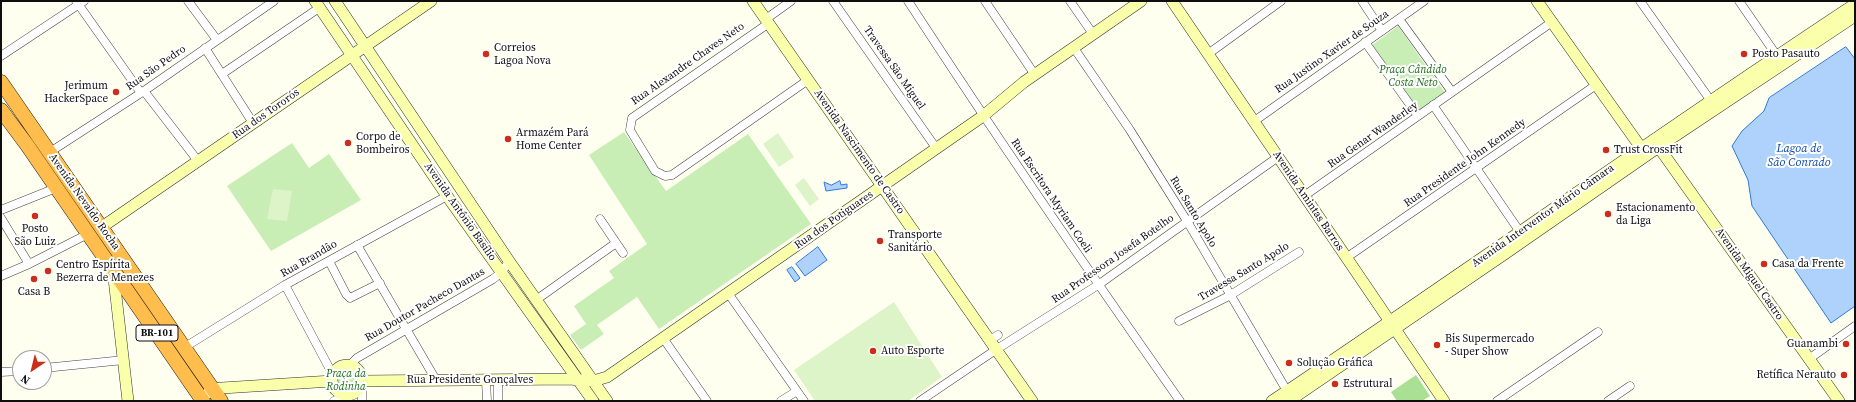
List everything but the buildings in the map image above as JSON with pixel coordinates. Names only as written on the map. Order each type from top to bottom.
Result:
[{"type":"highway","name":"Avenida Nevaldo Rocha","points":[[1,82],[222,401]]},
{"type":"highway","name":"Avenida Nevaldo Rocha","points":[[1,110],[113,268],[200,400]]},
{"type":"main road","name":"Avenida Antônio Basílio","points":[[335,1],[509,261],[607,401]]},
{"type":"main road","name":"Rua dos Tororós","points":[[102,228],[365,45],[431,1]]},
{"type":"main road","name":"Avenida Nascimento de Castro","points":[[753,1],[883,186],[995,341],[1032,401]]},
{"type":"main road","name":"Rua dos Potiguares","points":[[577,380],[593,381],[607,377],[983,116],[1035,75],[1141,1]]},
{"type":"main road","name":"Avenida Amintas Barros","points":[[1172,1],[1440,400]]},
{"type":"main road","points":[[1537,1],[1640,148]]},
{"type":"main road","name":"Avenida Antônio Basílio","points":[[317,4],[447,196],[593,401]]},
{"type":"main road","name":"Avenida Interventor Mário Câmara","points":[[1272,401],[1290,398],[1520,232],[1640,148],[1654,146],[1711,100],[1777,56],[1851,11]]},
{"type":"main road","name":"Avenida Interventor Mário Câmara","points":[[1391,325],[1506,254],[1654,146],[1851,11]]},
{"type":"main road","name":"Avenida Miguel Castro","points":[[1654,146],[1839,401]]},
{"type":"main road","points":[[113,268],[128,401]]},
{"type":"main road","points":[[200,400],[213,390],[332,378],[342,366],[350,365],[358,369],[362,384],[355,394],[344,396],[336,391],[332,378]]},
{"type":"main road","name":"Rua Presidente Gonçalves","points":[[362,384],[436,380],[577,380]]},
{"type":"street","points":[[188,1],[216,40]]},
{"type":"street","name":"Rua São Pedro","points":[[50,152],[143,92],[274,1]]},
{"type":"street","name":"Rua Alexandre Chaves Neto","points":[[791,1],[767,21],[634,116],[630,123],[630,130],[655,170],[659,174],[669,176],[808,80]]},
{"type":"street","name":"Travessa São Miguel","points":[[833,1],[936,148]]},
{"type":"street","name":"Rua Escritora Myriam Coeli","points":[[908,1],[983,116],[1098,285],[1180,401]]},
{"type":"street","points":[[985,1],[1035,75]]},
{"type":"street","points":[[1070,1],[1093,34]]},
{"type":"street","points":[[1208,54],[1282,1]]},
{"type":"street","points":[[1362,1],[1382,31]]},
{"type":"street","name":"Rua Justino Xavier de Souza","points":[[1253,122],[1424,1]]},
{"type":"street","points":[[1640,1],[1711,100]]},
{"type":"street","points":[[1739,1],[1777,56]]},
{"type":"street","points":[[1,56],[80,2],[143,92],[198,161]]},
{"type":"street","points":[[222,74],[317,4]]},
{"type":"street","points":[[1399,19],[1452,92]]},
{"type":"street","name":"Rua Genar Wanderley","points":[[1304,196],[1552,22]]},
{"type":"street","points":[[1365,42],[1418,116]]},
{"type":"street","points":[[205,48],[253,123]]},
{"type":"street","name":"Rua Santo Apolo","points":[[1074,48],[1130,130],[1187,221],[1229,296],[1290,398]]},
{"type":"street","name":"Rua Presidente John Kennedy","points":[[1346,258],[1596,85]]},
{"type":"street","points":[[1433,105],[1520,232]]},
{"type":"street","name":"Rua Professora Josefa Botelho","points":[[920,401],[995,341],[1098,285],[1278,157]]},
{"type":"street","points":[[1,210],[56,188]]},
{"type":"street","name":"Rua Brandâo","points":[[185,347],[285,286],[447,196]]},
{"type":"street","points":[[1,218],[29,264]]},
{"type":"street","points":[[600,219],[623,253]]},
{"type":"street","points":[[1,276],[29,264],[88,234]]},
{"type":"street","points":[[536,300],[616,243]]},
{"type":"street","points":[[357,245],[436,380]]},
{"type":"street","name":"Travessa Santo Apolo","points":[[1179,321],[1229,296],[1299,252]]},
{"type":"street","points":[[329,261],[348,297],[353,298],[380,283]]},
{"type":"street","name":"Rua Doutor Pacheco Dantas","points":[[350,365],[357,358],[502,272],[509,261]]},
{"type":"street","points":[[285,286],[332,378]]},
{"type":"street","points":[[728,293],[804,401]]},
{"type":"street","points":[[1809,359],[1855,326]]},
{"type":"street","points":[[1497,401],[1598,332]]},
{"type":"street","points":[[663,338],[707,401]]},
{"type":"street","points":[[52,367],[124,360]]},
{"type":"street","points":[[1,372],[12,371]]},
{"type":"street","points":[[486,381],[487,401]]},
{"type":"street","points":[[498,381],[498,401]]},
{"type":"street","points":[[362,384],[362,401]]},
{"type":"street","points":[[1608,401],[1630,386]]},
{"type":"street","points":[[781,401],[797,391]]},
{"type":"street","points":[[334,401],[344,396]]},
{"type":"green space","name":"Praça Cândido Costa Neto","points":[[1398,26],[1446,94],[1419,113],[1371,46]]},
{"type":"green space","points":[[624,132],[666,191],[748,134],[811,224],[659,329],[637,297],[597,325],[604,334],[581,350],[570,335],[586,324],[574,306],[614,278],[609,271],[647,244],[589,155]]},
{"type":"green space","points":[[778,133],[794,157],[779,167],[763,144]]},
{"type":"green space","points":[[292,143],[309,168],[329,154],[361,200],[271,251],[227,186]]},
{"type":"green space","points":[[804,178],[819,199],[810,206],[795,185]]},
{"type":"green space","points":[[273,189],[292,191],[287,221],[267,219]]},
{"type":"green space","name":"Auto Esporte","points":[[894,302],[942,377],[908,401],[815,401],[794,370]]},
{"type":"green space","name":"Praça da Rodinha","points":[[342,369],[350,369],[357,376],[357,384],[350,391],[342,391],[335,384],[335,376]]},
{"type":"green space","points":[[1416,375],[1430,396],[1422,401],[1397,401],[1391,392]]},
{"type":"water","name":"Lagoa de São Conrado","points":[[1846,47],[1855,59],[1855,306],[1831,323],[1752,206],[1748,180],[1732,146],[1742,131],[1764,111],[1769,98]]},
{"type":"water","points":[[840,181],[841,185],[847,184],[847,188],[826,191],[824,182],[831,185]]},
{"type":"water","points":[[818,247],[827,260],[805,276],[796,264]]},
{"type":"water","points":[[792,267],[800,278],[795,282],[787,270]]},
{"type":"place","name":"Correios Lagoa Nova","points":[[486,54]]},
{"type":"place","name":"Posto Pasauto","points":[[1744,54]]},
{"type":"place","name":"Jerimum HackerSpace","points":[[116,92]]},
{"type":"place","name":"Armazém Pará Home Center","points":[[508,139]]},
{"type":"place","name":"Corpo de Bombeiros","points":[[348,143]]},
{"type":"place","name":"Trust CrossFit","points":[[1606,150]]},
{"type":"place","name":"Estacionamento da Liga","points":[[1608,214]]},
{"type":"place","name":"Posto São Luiz","points":[[35,216]]},
{"type":"place","name":"Transporte Sanitário","points":[[880,241]]},
{"type":"place","name":"Casa da Frente","points":[[1764,264]]},
{"type":"place","name":"Centro Espírita Bezerra de Menezes","points":[[48,271]]},
{"type":"place","name":"Casa B","points":[[34,279]]},
{"type":"place","name":"Guanambi","points":[[1846,344]]},
{"type":"place","name":"Bis Supermercado - Super Show","points":[[1437,345]]},
{"type":"place","name":"Auto Esporte","points":[[873,351]]},
{"type":"place","name":"Solução Gráfica","points":[[1289,363]]},
{"type":"place","name":"Retífica Nerauto","points":[[1844,375]]},
{"type":"place","name":"Estrutural","points":[[1335,384]]}]
